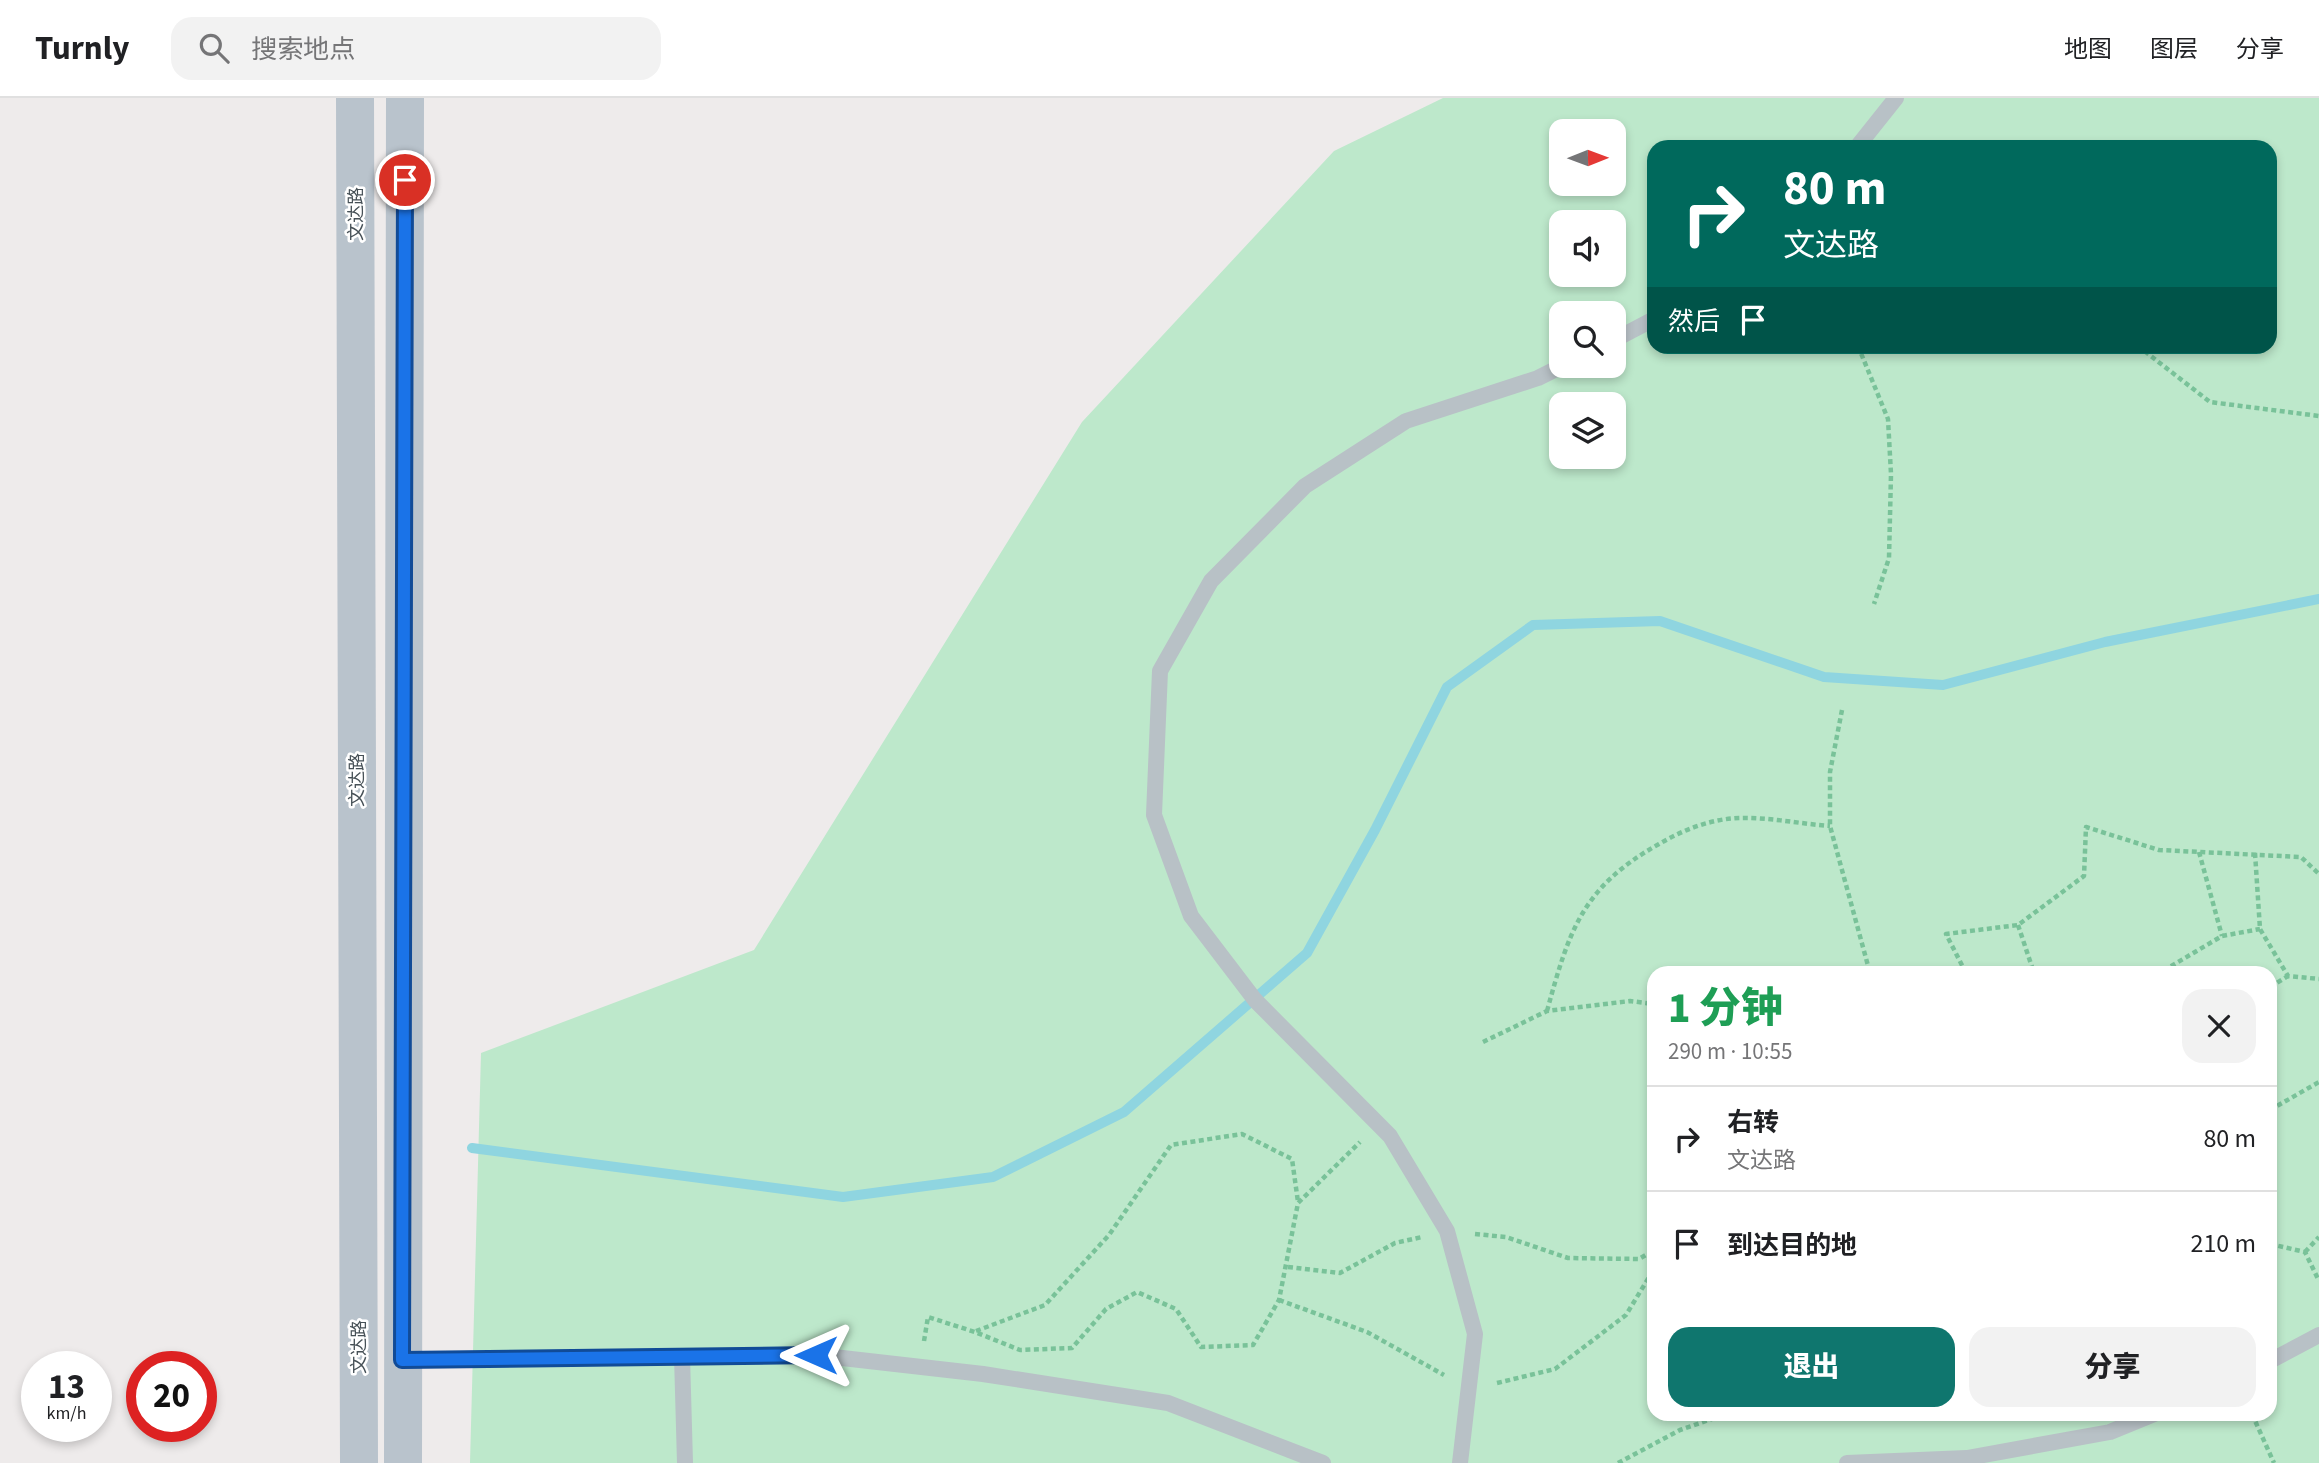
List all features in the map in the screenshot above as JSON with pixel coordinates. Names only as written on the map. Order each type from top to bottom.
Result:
[{"type":"main road","name":"文达路","points":[[355,98],[359,1463]]},
{"type":"main road","points":[[403,1463],[405,98]]},
{"type":"lane","points":[[1863,140],[1896,98]]},
{"type":"lane","points":[[1626,334],[1647,323]]},
{"type":"lane","points":[[1460,1463],[1475,1334],[1447,1231],[1390,1136],[1255,1000],[1191,916],[1154,815],[1160,671],[1211,581],[1306,486],[1406,421],[1549,372]]},
{"type":"lane","points":[[2277,1357],[2319,1335]]},
{"type":"lane","points":[[402,1360],[816,1355],[1168,1402],[1323,1463]]},
{"type":"lane","points":[[682,1356],[685,1463]]},
{"type":"lane","points":[[1847,1463],[1967,1458],[2110,1432],[2137,1421]]},
{"type":"path","points":[[1862,354],[1888,419],[1891,474],[1889,558],[1874,604]]},
{"type":"path","points":[[2148,354],[2210,402],[2319,416]]},
{"type":"path","points":[[1842,710],[1830,772],[1830,826],[1868,966]]},
{"type":"path","points":[[1547,1011],[1564,947],[1591,898],[1629,861],[1686,829],[1739,818],[1830,826]]},
{"type":"path","points":[[1962,966],[1946,934],[2018,925],[2084,876],[2086,827],[2159,850],[2301,857],[2319,874]]},
{"type":"path","points":[[2199,852],[2222,936]]},
{"type":"path","points":[[2255,853],[2260,929],[2288,976]]},
{"type":"path","points":[[2018,925],[2032,966]]},
{"type":"path","points":[[2171,966],[2222,936],[2260,929]]},
{"type":"path","points":[[2277,983],[2288,976],[2319,979]]},
{"type":"path","points":[[1483,1042],[1547,1011],[1630,1001],[1647,1003]]},
{"type":"path","points":[[2277,1106],[2319,1082]]},
{"type":"path","points":[[1298,1203],[1378,1124]]},
{"type":"path","points":[[921,1367],[928,1317],[1020,1350],[1072,1348],[1106,1309],[1137,1292],[1176,1309],[1201,1347],[1253,1345],[1279,1300],[1298,1203],[1292,1159],[1242,1134],[1171,1145],[1109,1235],[1045,1305],[975,1332]]},
{"type":"path","points":[[2305,1252],[2319,1237]]},
{"type":"path","points":[[2277,1246],[2305,1252]]},
{"type":"path","points":[[2305,1252],[2319,1282]]},
{"type":"path","points":[[1618,1463],[1679,1430],[1705,1421]]},
{"type":"path","points":[[2255,1421],[2274,1463]]},
{"type":"green space","points":[[1443,98],[2319,98],[2319,1463],[470,1463],[481,1053],[754,950],[1082,422],[1334,151]]},
{"type":"waterway","points":[[472,1148],[843,1197],[993,1177],[1124,1112],[1307,953],[1375,830],[1447,687],[1533,625],[1660,621],[1824,677],[1943,685],[2105,642],[2319,599]]},
{"type":"route","points":[[405,180],[402,1360],[816,1355]]}]
